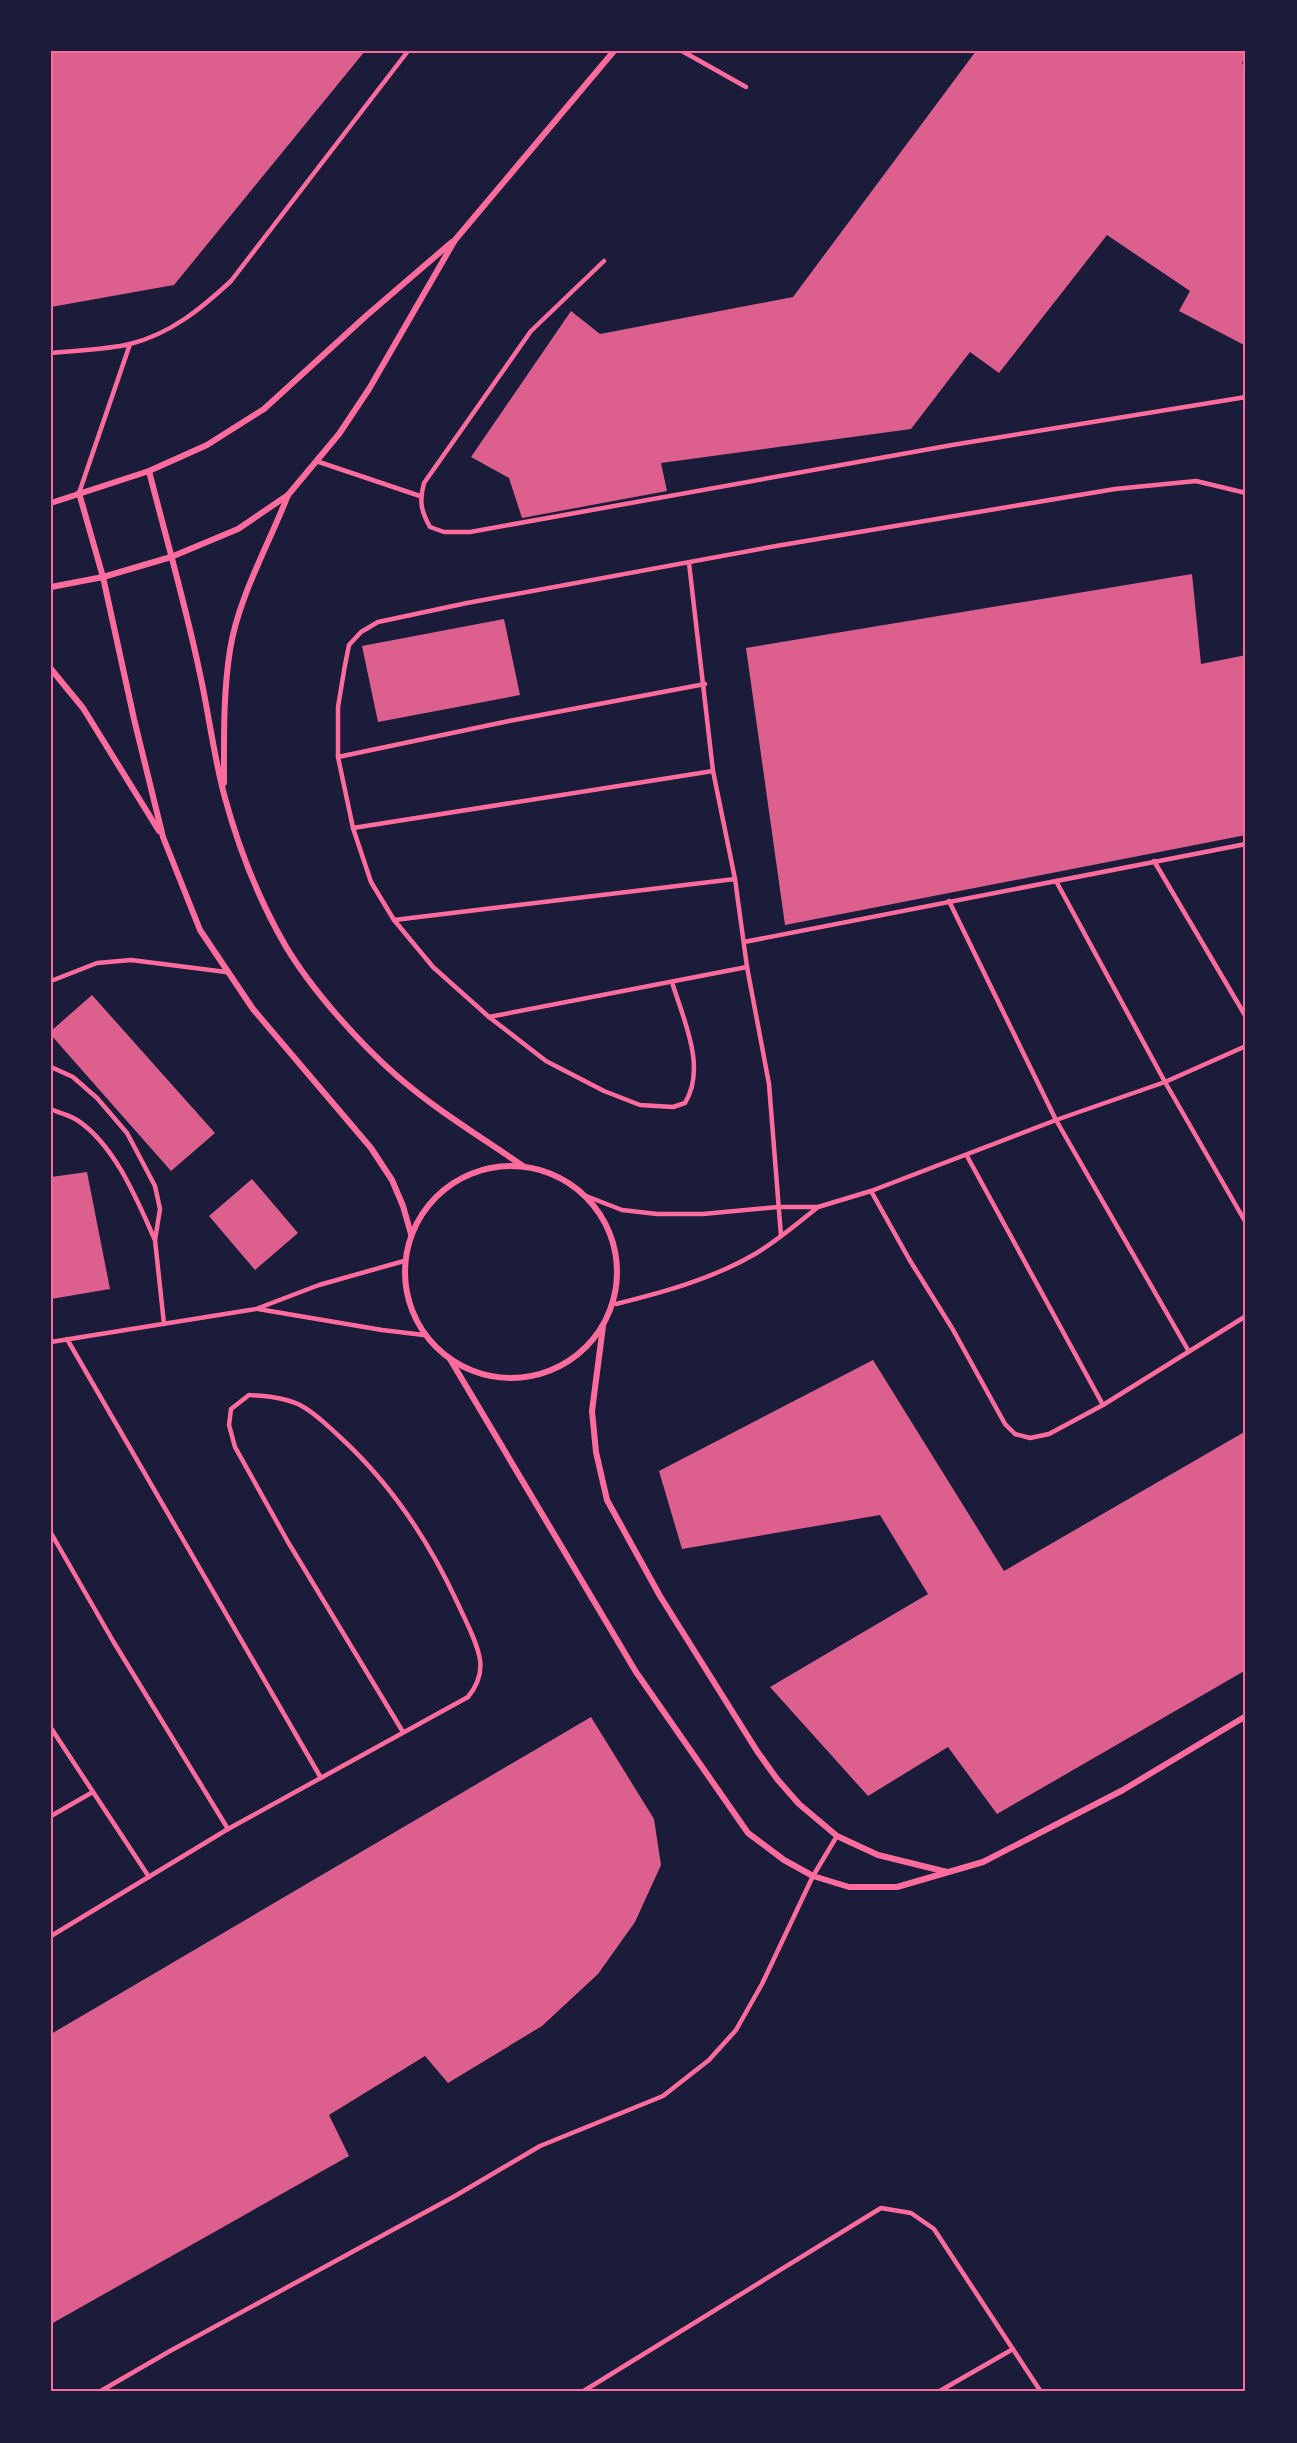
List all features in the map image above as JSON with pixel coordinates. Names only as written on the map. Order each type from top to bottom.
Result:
[{"type":"street","points":[[51,503],[149,471],[207,445],[264,409],[366,316],[455,240],[614,51]]},
{"type":"street","points":[[51,587],[104,577],[171,557],[238,529],[288,495],[339,434],[369,389],[455,240]]},
{"type":"street","points":[[149,471],[200,673],[225,797],[260,897],[285,946],[316,988],[359,1038],[396,1076],[523,1166],[557,1176],[586,1196],[606,1224],[617,1258],[616,1304],[603,1326],[581,1353],[551,1371],[516,1379],[482,1375],[450,1359],[424,1335],[407,1300],[404,1261],[411,1234],[428,1204],[455,1181],[488,1168],[523,1166]]},
{"type":"street","points":[[79,493],[104,577],[134,718],[163,837],[200,930],[226,972],[253,1009],[371,1148],[392,1180],[411,1234]]},
{"type":"street","points":[[225,797],[224,717],[230,649],[240,613],[288,495]]},
{"type":"street","points":[[51,669],[83,708],[163,837]]},
{"type":"street","points":[[603,1326],[592,1411],[596,1452],[607,1500],[660,1596],[756,1751],[799,1804],[837,1836],[878,1855],[947,1872]]},
{"type":"street","points":[[450,1359],[636,1672],[748,1833],[784,1860],[813,1876],[849,1887],[897,1887],[983,1862],[1123,1790],[1246,1716]]},
{"type":"lane","points":[[51,353],[130,344],[173,328],[202,309],[231,281],[408,51]]},
{"type":"lane","points":[[682,51],[746,87]]},
{"type":"lane","points":[[604,261],[531,331],[424,483],[420,496],[421,512],[429,527],[444,532],[470,532],[951,445],[1246,397]]},
{"type":"lane","points":[[79,493],[130,344]]},
{"type":"lane","points":[[316,461],[420,496]]},
{"type":"lane","points":[[672,981],[691,1044],[694,1067],[690,1095],[685,1103],[673,1107],[640,1105],[604,1091],[546,1061],[489,1017],[433,967],[394,920],[371,882],[353,828],[338,757],[338,707],[350,645],[361,632],[378,622],[478,601],[776,546],[1136,486],[1196,481],[1246,493]]},
{"type":"lane","points":[[690,563],[713,771],[735,879],[747,967],[769,1084],[781,1236]]},
{"type":"lane","points":[[338,757],[509,721],[705,684]]},
{"type":"lane","points":[[353,828],[713,771]]},
{"type":"lane","points":[[744,942],[1246,844]]},
{"type":"lane","points":[[1154,861],[1246,1017]]},
{"type":"lane","points":[[394,920],[735,879]]},
{"type":"lane","points":[[1056,880],[1165,1082],[1246,1223]]},
{"type":"lane","points":[[949,901],[1056,1120],[1188,1350]]},
{"type":"lane","points":[[51,981],[97,963],[131,960],[226,972]]},
{"type":"lane","points":[[489,1017],[747,967]]},
{"type":"lane","points":[[586,1196],[622,1210],[657,1214],[704,1214],[778,1207],[818,1207],[871,1191],[1056,1120],[1165,1082],[1246,1046]]},
{"type":"lane","points":[[51,1066],[73,1077],[89,1091],[127,1133],[155,1186],[160,1209],[155,1240],[164,1324]]},
{"type":"lane","points":[[51,1109],[77,1120],[106,1148],[127,1180],[155,1240]]},
{"type":"lane","points":[[967,1156],[1103,1404]]},
{"type":"lane","points":[[871,1191],[909,1259],[952,1328],[1005,1424],[1015,1434],[1030,1438],[1049,1434],[1103,1404],[1246,1316]]},
{"type":"lane","points":[[616,1304],[694,1282],[756,1253],[818,1207]]},
{"type":"lane","points":[[51,1342],[255,1309],[319,1285],[404,1261]]},
{"type":"lane","points":[[255,1309],[424,1335]]},
{"type":"lane","points":[[67,1339],[321,1778]]},
{"type":"lane","points":[[51,1936],[228,1829],[468,1697],[476,1688],[480,1661],[468,1626],[437,1562],[414,1522],[388,1487],[327,1425],[298,1404],[269,1396],[249,1395],[231,1408],[229,1425],[235,1447],[288,1542],[403,1732]]},
{"type":"lane","points":[[51,1533],[113,1641],[228,1829]]},
{"type":"lane","points":[[51,1728],[149,1877]]},
{"type":"lane","points":[[51,1816],[92,1793]]},
{"type":"lane","points":[[99,2392],[170,2350],[455,2196],[540,2146],[663,2096],[709,2060],[736,2030],[762,1984],[813,1876],[837,1836]]},
{"type":"lane","points":[[582,2392],[881,2208],[911,2213],[934,2229],[1041,2392]]},
{"type":"lane","points":[[938,2392],[1013,2349]]},
{"type":"building","points":[[51,51],[365,51],[174,285],[51,307]]},
{"type":"building","points":[[976,51],[1246,51],[1242,64],[1246,67],[1246,346],[1179,311],[1190,291],[1107,235],[999,373],[970,352],[911,429],[661,463],[667,491],[522,518],[509,478],[471,457],[571,311],[600,334],[793,297]]},
{"type":"building","points":[[1192,574],[1201,664],[1246,655],[1246,835],[785,925],[746,648]]},
{"type":"building","points":[[504,619],[520,695],[378,722],[362,646]]},
{"type":"building","points":[[92,995],[215,1133],[171,1171],[51,1035],[51,1031]]},
{"type":"building","points":[[87,1172],[110,1289],[51,1299],[51,1177]]},
{"type":"building","points":[[252,1179],[298,1233],[255,1270],[209,1216]]},
{"type":"building","points":[[873,1360],[1004,1571],[1246,1431],[1246,1670],[997,1814],[948,1747],[868,1796],[770,1687],[928,1594],[880,1515],[682,1549],[659,1471]]},
{"type":"building","points":[[591,1717],[654,1819],[661,1865],[635,1922],[598,1974],[542,2026],[448,2083],[425,2056],[329,2115],[349,2156],[51,2324],[51,2034]]}]
